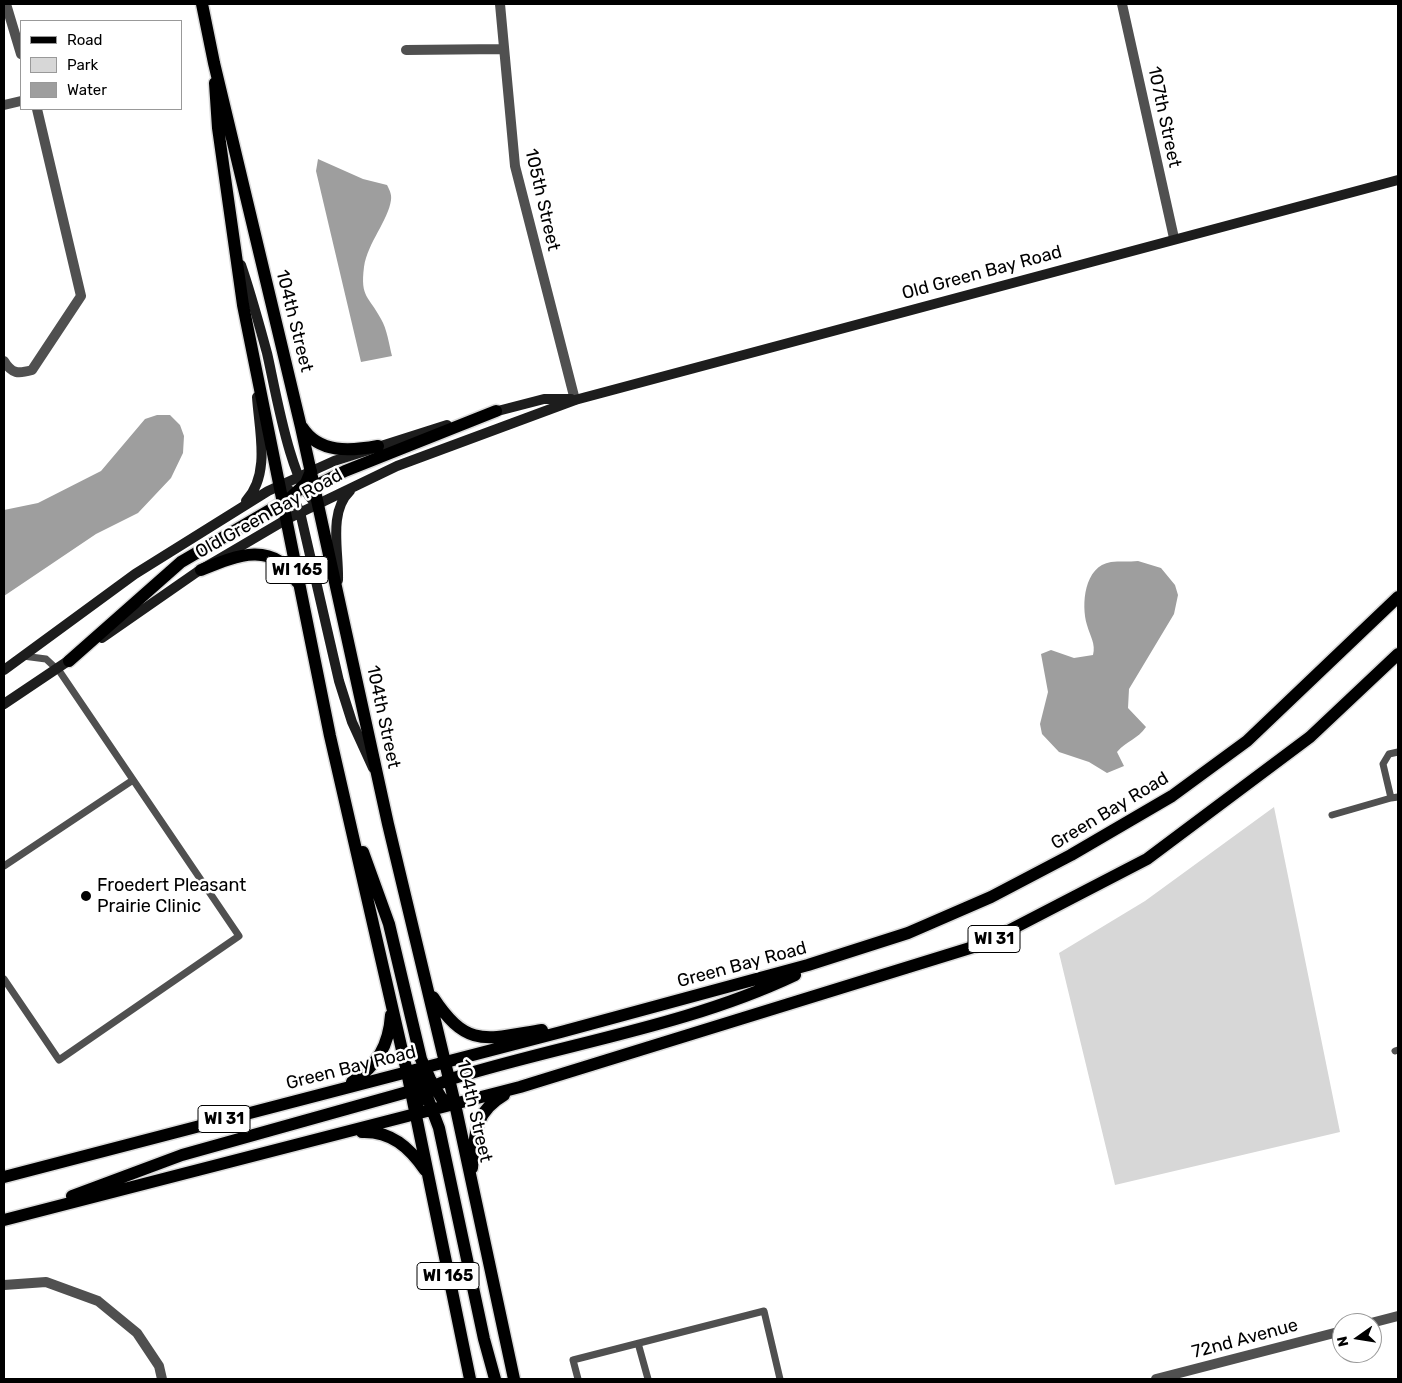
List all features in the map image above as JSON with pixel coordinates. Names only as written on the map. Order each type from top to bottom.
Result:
[{"type":"main road","name":"104th Street","points":[[202,4],[214,63],[311,470],[305,485],[318,504],[379,780],[455,1104],[514,1379]]},
{"type":"main road","name":"104th Street","points":[[214,63],[217,120],[242,300],[280,485],[290,499],[287,519],[301,590],[348,814],[407,1072],[470,1379]]},
{"type":"main road","points":[[68,661],[181,562],[290,499],[305,485],[496,412]]},
{"type":"main road","points":[[301,427],[310,438],[326,447],[350,450],[378,446]]},
{"type":"main road","points":[[200,570],[239,555],[261,555],[274,559],[286,567],[301,590]]},
{"type":"main road","name":"Green Bay Road","points":[[4,1177],[343,1088],[445,1064],[829,959],[908,933],[991,897],[1071,855],[1172,796],[1247,741],[1398,597]]},
{"type":"main road","name":"WI 31","points":[[4,1220],[520,1087],[983,944],[1146,859],[1310,737],[1398,654]]},
{"type":"main road","points":[[348,814],[390,924],[425,1068],[495,1379]]},
{"type":"main road","points":[[40,1211],[94,1187],[182,1155],[709,1010],[754,994],[829,959]]},
{"type":"main road","points":[[428,989],[452,1023],[471,1036],[489,1038],[552,1029],[561,1032]]},
{"type":"main road","points":[[343,1088],[365,1073],[377,1060],[388,1037],[392,1005]]},
{"type":"main road","points":[[415,1114],[418,1100],[442,1074],[445,1064]]},
{"type":"main road","points":[[407,1072],[414,1074],[444,1101],[455,1104]]},
{"type":"main road","points":[[471,1180],[476,1134],[482,1115],[494,1102],[520,1087]]},
{"type":"main road","points":[[342,1133],[374,1132],[391,1137],[408,1149],[427,1173]]},
{"type":"street","points":[[6,4],[20,51]]},
{"type":"street","name":"105th Street","points":[[500,4],[515,166],[575,400]]},
{"type":"street","name":"107th Street","points":[[1122,4],[1174,238]]},
{"type":"street","points":[[406,50],[504,50]]},
{"type":"street","points":[[4,104],[20,101]]},
{"type":"street","points":[[4,361],[9,370],[20,374],[32,370],[81,296],[38,110]]},
{"type":"street","name":"Old Green Bay Road","points":[[4,704],[200,570],[300,512],[408,462],[575,400],[1174,238],[1398,180]]},
{"type":"street","points":[[235,244],[258,318],[290,452],[305,485]]},
{"type":"street","points":[[240,508],[255,489],[260,463],[254,358]]},
{"type":"street","name":"Old Green Bay Road","points":[[311,470],[378,446],[496,412],[549,398],[575,400]]},
{"type":"street","points":[[337,591],[338,508],[344,497],[357,484]]},
{"type":"street","name":"Old Green Bay Road","points":[[4,670],[135,574],[240,508],[280,485],[305,485]]},
{"type":"street","points":[[290,499],[300,512],[341,690],[355,730],[379,780]]},
{"type":"street","points":[[4,1285],[46,1282],[98,1301],[137,1333],[159,1366],[162,1379]]},
{"type":"street","points":[[1382,1320],[1398,1316]]},
{"type":"street","name":"72nd Avenue","points":[[1156,1379],[1332,1334]]},
{"type":"lane","points":[[4,979],[59,1060],[238,936],[57,668],[44,658],[23,656]]},
{"type":"lane","points":[[1332,815],[1395,797],[1383,764],[1389,754],[1398,752]]},
{"type":"lane","points":[[4,866],[133,780]]},
{"type":"lane","points":[[578,1379],[573,1360],[764,1311],[780,1379]]},
{"type":"lane","points":[[638,1343],[648,1379]]},
{"type":"green space","points":[[1274,807],[1340,1132],[1115,1185],[1059,953],[1145,901]]},
{"type":"water","points":[[318,159],[363,179],[387,185],[390,192],[389,208],[366,258],[363,285],[366,296],[383,323],[392,356],[361,362],[316,171]]},
{"type":"water","points":[[157,415],[170,415],[180,425],[184,436],[183,453],[171,478],[138,513],[96,534],[4,596],[4,510],[38,503],[101,471],[145,419]]},
{"type":"water","points":[[1138,561],[1161,568],[1175,585],[1178,595],[1174,614],[1129,689],[1128,708],[1146,727],[1117,752],[1124,766],[1107,773],[1089,762],[1059,752],[1042,734],[1040,724],[1048,692],[1041,654],[1051,650],[1074,658],[1093,655],[1093,644],[1084,607],[1090,578],[1102,565],[1111,562]]},
{"type":"place","name":"Froedert Pleasant Prairie Clinic","points":[[86,896]]}]
